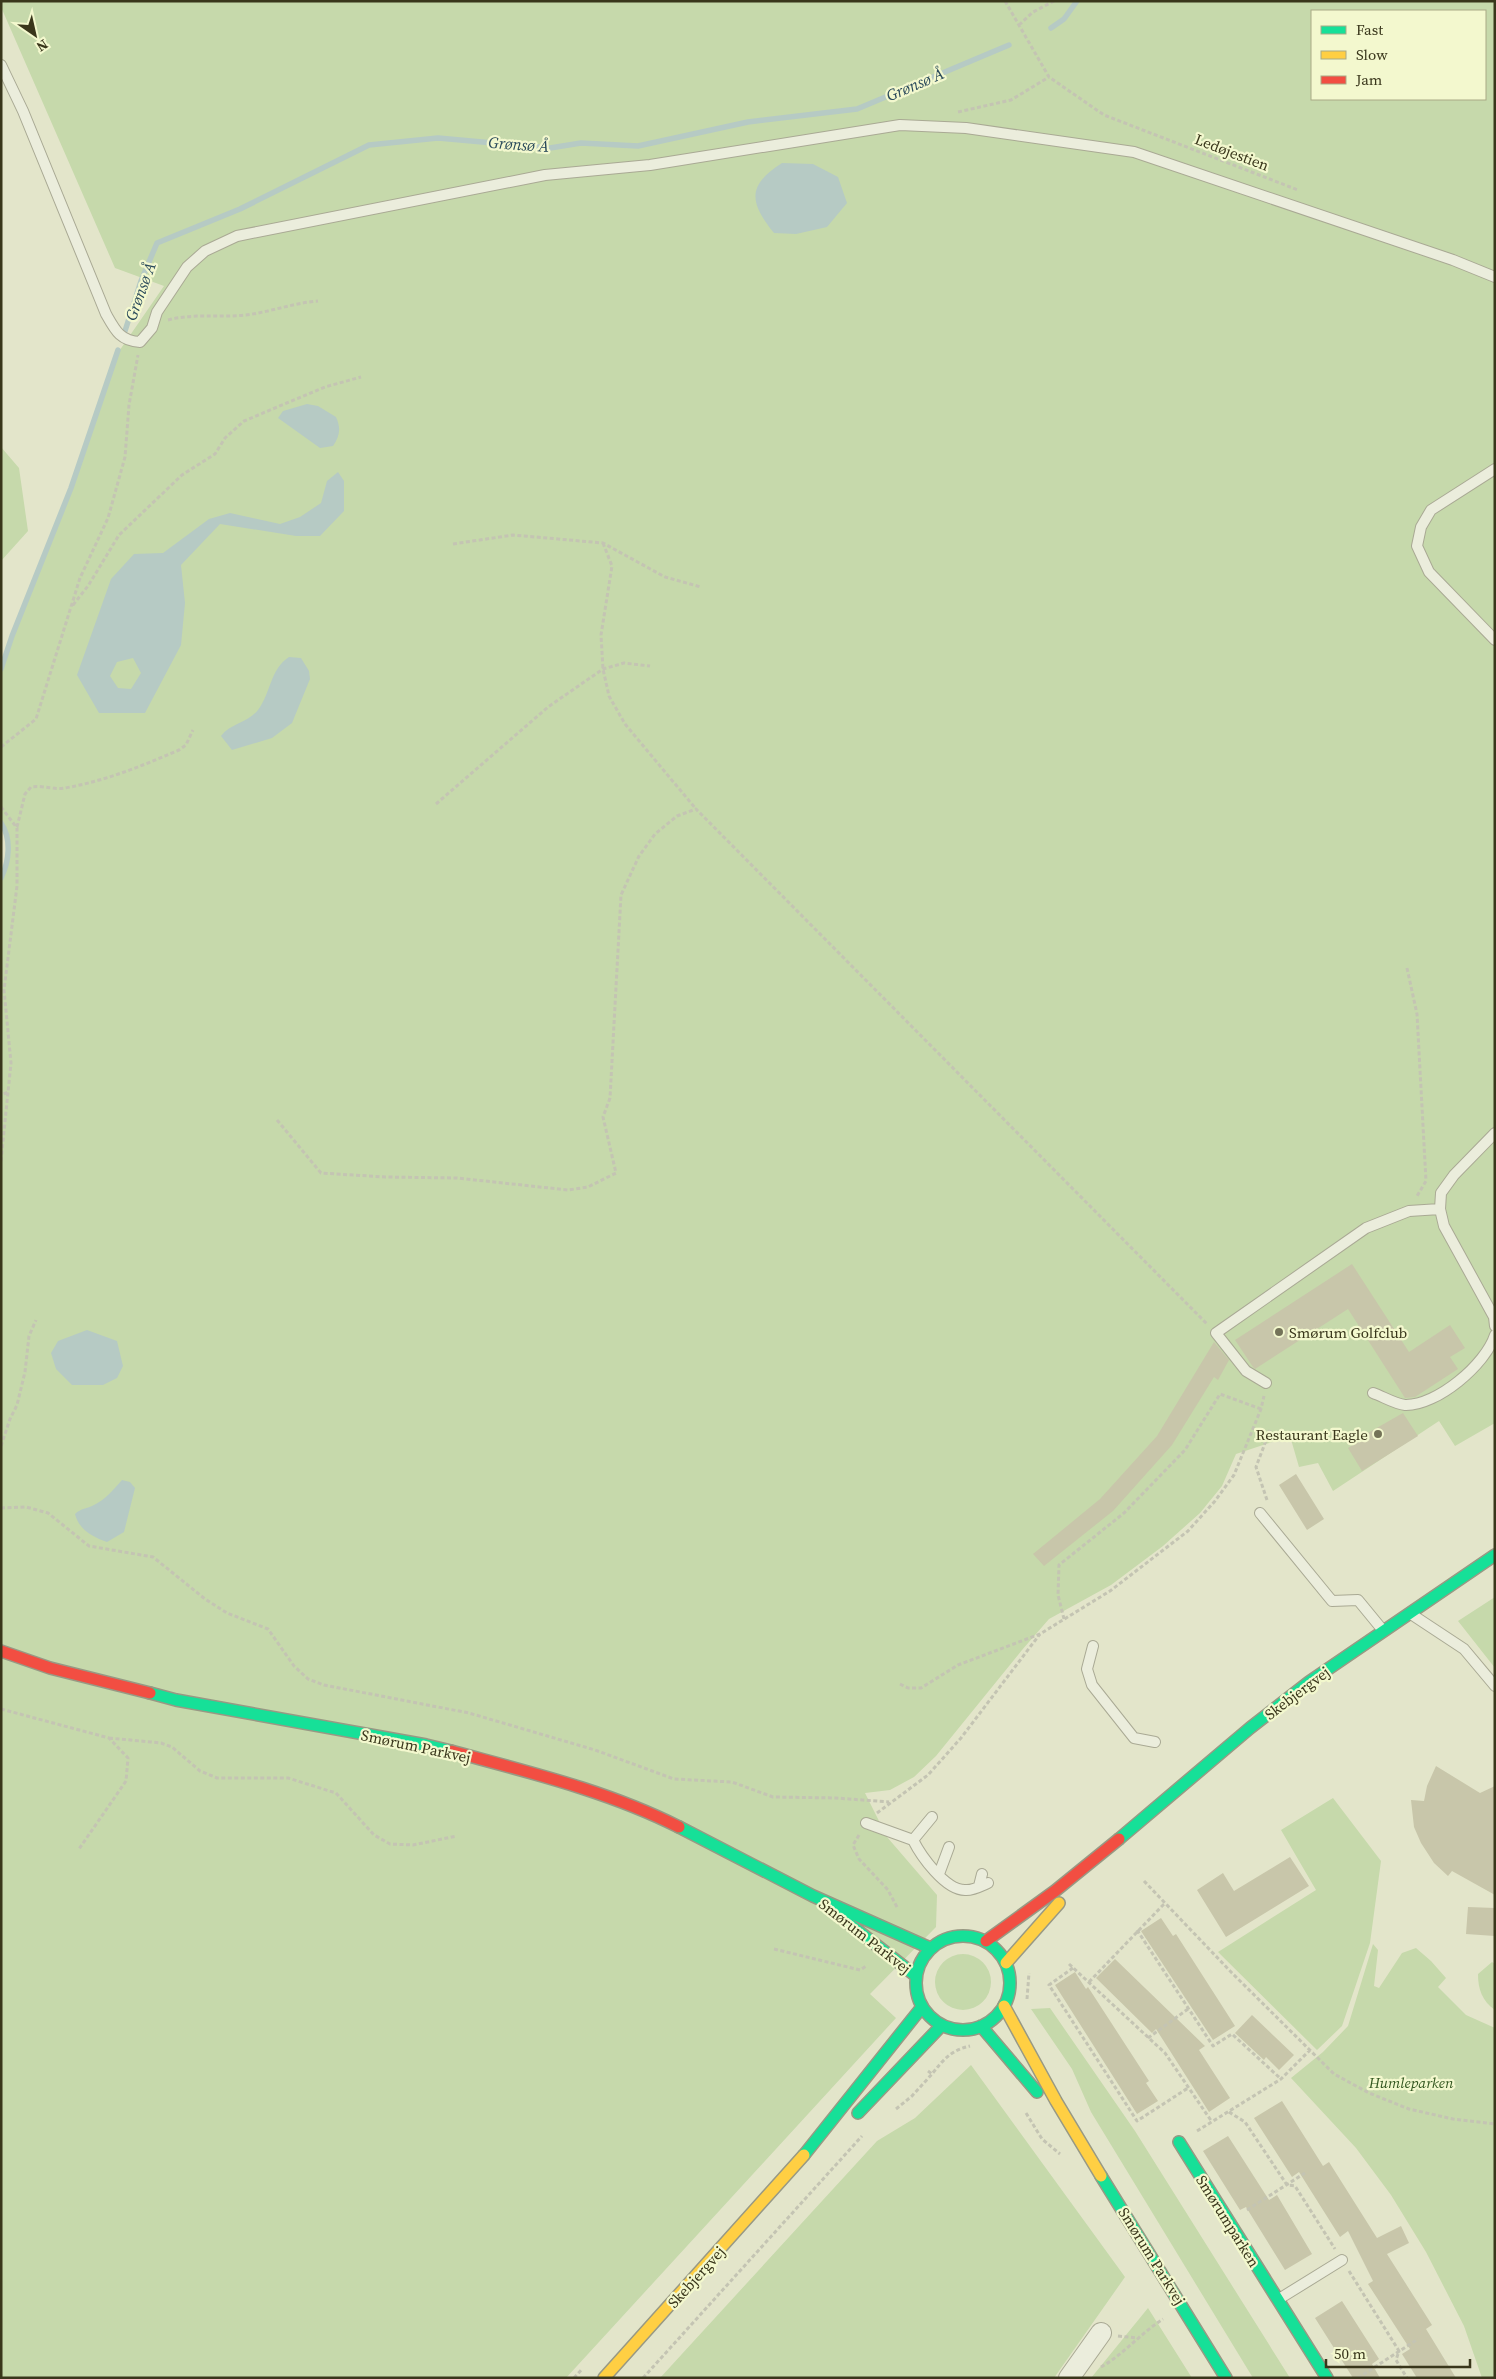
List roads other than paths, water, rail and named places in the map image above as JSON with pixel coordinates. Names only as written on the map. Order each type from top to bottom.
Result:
[{"type":"street","name":"Skebjergvej","points":[[986,1941],[1028,1912],[1110,1846],[1252,1726],[1382,1630],[1495,1555]]},
{"type":"street","name":"Smørum Parkvej","points":[[1,1651],[50,1668],[176,1700],[426,1745],[552,1778],[661,1818],[813,1896],[930,1948]]},
{"type":"street","name":"Skebjergvej","points":[[1006,1963],[1110,1846]]},
{"type":"street","name":"Smørum Parkvej","points":[[813,1896],[916,1976]]},
{"type":"street","points":[[957,1936],[972,1936],[986,1941],[998,1951],[1006,1963],[1010,1977],[1009,1992],[1004,2006],[990,2021],[980,2026],[961,2030],[942,2025],[931,2018],[922,2007],[916,1992],[916,1976],[921,1961],[930,1948],[942,1940],[957,1936]]},
{"type":"street","name":"Smørum Parkvej","points":[[1004,2006],[1076,2136],[1226,2378]]},
{"type":"street","name":"Skebjergvej","points":[[604,2378],[788,2175],[922,2007]]},
{"type":"street","points":[[848,2124],[942,2025]]},
{"type":"street","name":"Smørum Parkvej","points":[[980,2026],[1076,2136]]},
{"type":"street","name":"Skebjergvej","points":[[788,2175],[834,2138]]},
{"type":"street","name":"Smørumparken","points":[[1179,2142],[1327,2378]]},
{"type":"street","points":[[1072,2373],[1101,2333]]},
{"type":"lane","points":[[1,65],[23,111],[106,314],[117,334],[124,339],[140,342],[152,328],[161,306],[187,267],[205,252],[237,236],[545,175],[650,165],[900,124],[966,128],[1134,152],[1454,260],[1495,277]]},
{"type":"lane","points":[[1495,469],[1431,510],[1421,527],[1418,546],[1430,572],[1495,640]]},
{"type":"lane","points":[[1495,1133],[1450,1181],[1442,1193],[1440,1209],[1444,1226],[1494,1317],[1495,1326]]},
{"type":"lane","points":[[1266,1383],[1246,1371],[1216,1333],[1366,1228],[1409,1211],[1440,1209]]},
{"type":"lane","points":[[1373,1393],[1405,1405],[1426,1401],[1462,1379],[1491,1348],[1495,1335]]},
{"type":"lane","points":[[1260,1514],[1332,1602],[1358,1600],[1382,1630]]},
{"type":"lane","points":[[1408,1612],[1464,1650],[1495,1686]]},
{"type":"lane","points":[[1093,1646],[1087,1669],[1092,1685],[1134,1738],[1155,1742]]},
{"type":"lane","points":[[912,1840],[932,1817]]},
{"type":"lane","points":[[866,1823],[912,1840],[921,1856],[956,1889],[966,1891],[983,1881]]},
{"type":"lane","points":[[939,1874],[949,1847]]},
{"type":"lane","points":[[1278,2300],[1342,2260]]},
{"type":"waterway","name":"Grønsø Å","points":[[1051,28],[1064,19],[1077,1]]},
{"type":"waterway","name":"Grønsø Å","points":[[125,331],[141,281],[157,243],[240,209],[369,145],[438,138],[550,148],[581,143],[638,146],[748,122],[857,109],[1009,45]]},
{"type":"waterway","name":"Grønsø Å","points":[[1,669],[12,636],[71,488],[118,350]]},
{"type":"waterway","name":"Grønsø Å","points":[[1,823],[8,843],[6,865],[1,878]]},
{"type":"place","name":"Smørum Golfclub","points":[[1279,1332]]},
{"type":"place","name":"Restaurant Eagle","points":[[1378,1434]]},
{"type":"park label","name":"Humleparken","points":[[1411,2082]]}]
